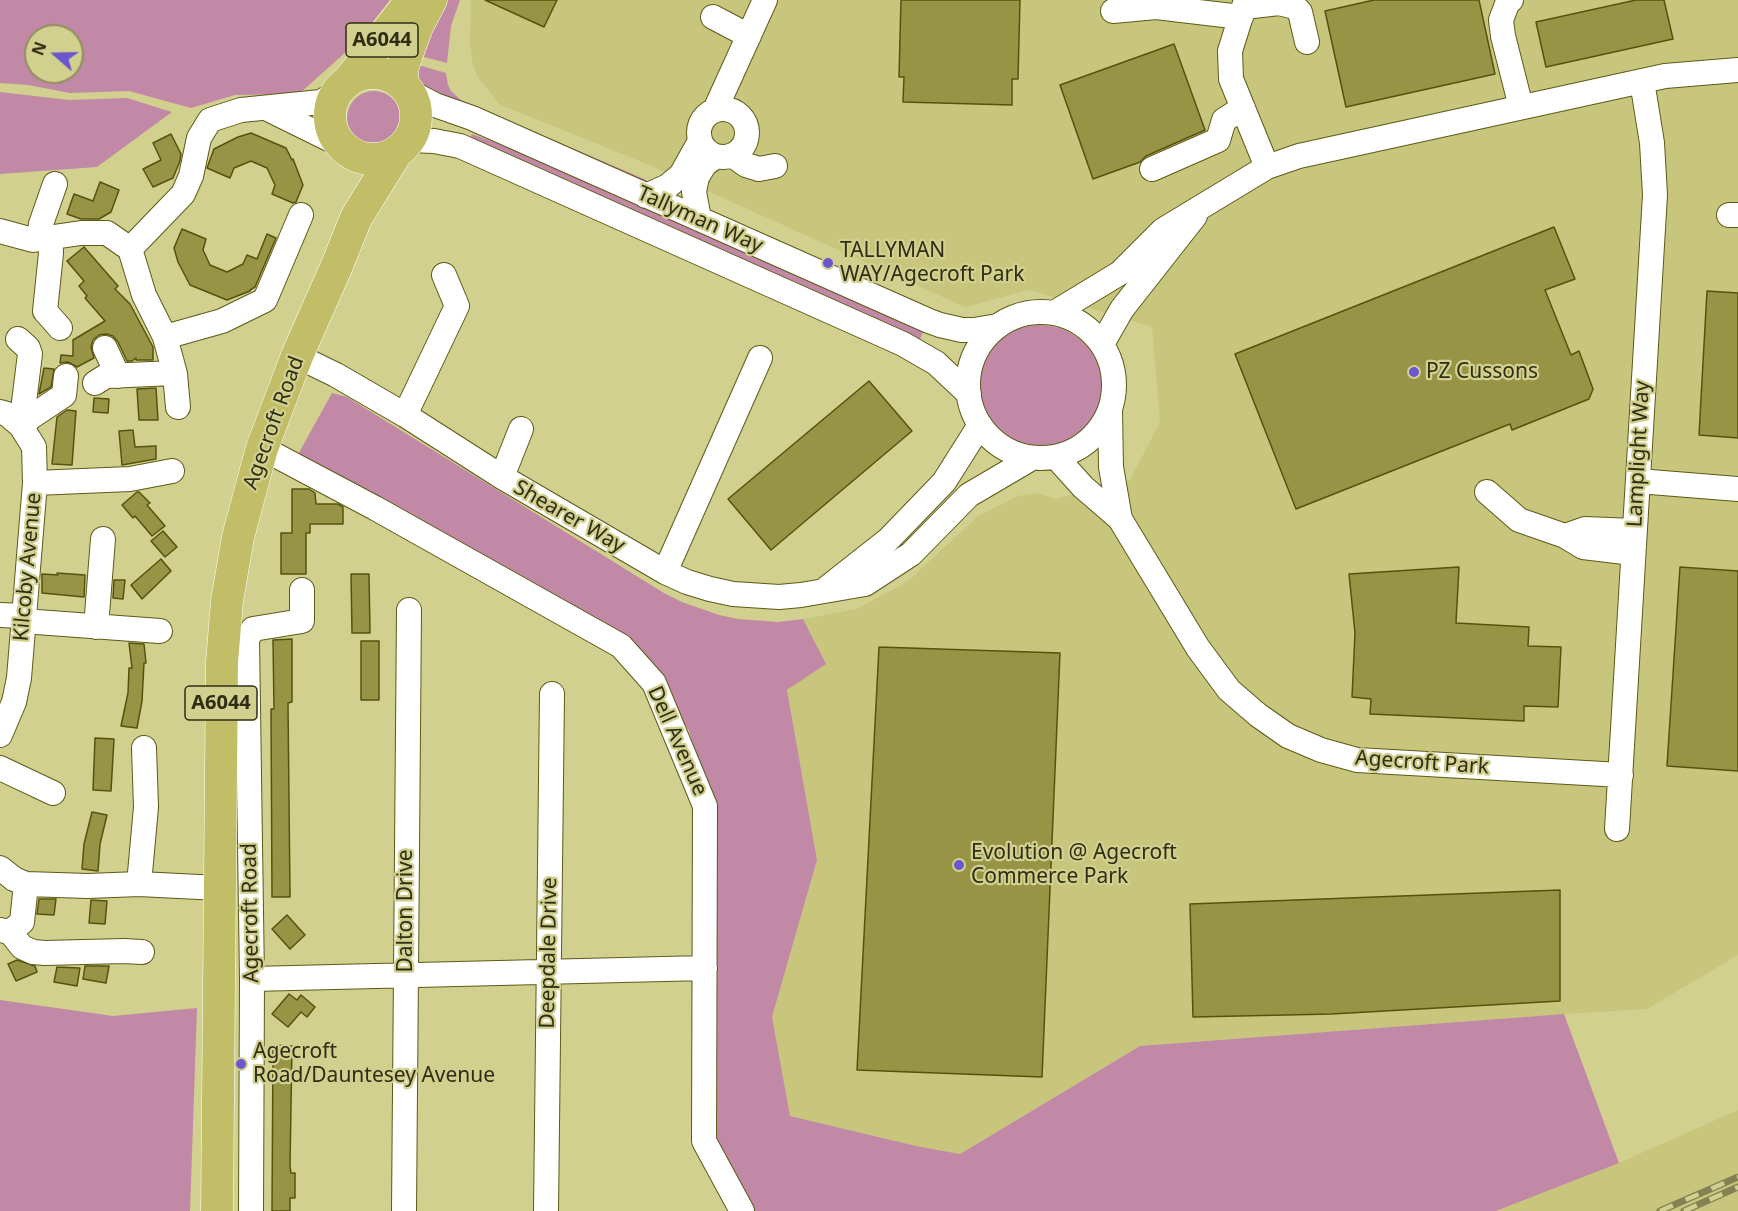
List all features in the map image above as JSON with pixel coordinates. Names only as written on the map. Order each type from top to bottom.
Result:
[{"type":"main road","name":"A6044","points":[[344,86],[412,0]]},
{"type":"main road","name":"A6044","points":[[405,88],[402,70],[417,27],[431,0]]},
{"type":"main road","points":[[378,73],[391,77],[405,88],[414,102],[416,115],[414,128],[403,147],[387,158],[376,160],[356,156],[343,147],[331,128],[329,118],[332,100],[344,86],[364,74],[378,73]]},
{"type":"main road","name":"Agecroft Road","points":[[343,147],[352,171],[356,218]]},
{"type":"main road","name":"Agecroft Road","points":[[217,1211],[219,888],[235,638],[226,601],[238,537],[262,448],[297,356],[356,218],[403,147]]},
{"type":"street","points":[[716,110],[765,0]]},
{"type":"street","points":[[1511,0],[1501,20],[1521,107]]},
{"type":"street","points":[[1113,11],[1156,7],[1243,8],[1280,3],[1295,7],[1300,12],[1307,42]]},
{"type":"street","points":[[1243,8],[1230,51],[1231,79],[1267,166]]},
{"type":"street","points":[[713,17],[749,36]]},
{"type":"street","points":[[1054,313],[1120,273],[1163,230],[1267,166],[1299,156],[1665,76],[1738,70]]},
{"type":"street","name":"Lamplight Way","points":[[1617,829],[1654,195],[1652,143],[1642,81]]},
{"type":"street","points":[[130,249],[183,194],[191,176],[199,138],[210,120],[241,110],[321,102],[344,86]]},
{"type":"street","name":"Tallyman Way","points":[[405,88],[435,105],[472,118],[940,325],[974,330],[998,326]]},
{"type":"street","points":[[266,107],[343,147]]},
{"type":"street","points":[[1152,169],[1218,140],[1224,120],[1243,108]]},
{"type":"street","points":[[646,196],[668,186],[716,151],[739,150],[744,144],[746,128],[743,120],[731,110],[716,110],[708,113],[700,126],[716,151],[759,169],[775,166]]},
{"type":"street","name":"Tallyman Way","points":[[403,147],[434,141],[460,147],[903,344],[936,363],[969,394]]},
{"type":"street","points":[[699,219],[694,192],[697,177],[716,151]]},
{"type":"street","points":[[55,184],[41,224],[51,253],[45,311],[60,328]]},
{"type":"street","points":[[1102,344],[1122,309],[1206,202]]},
{"type":"street","points":[[165,337],[222,321],[266,300],[300,215]]},
{"type":"street","points":[[0,231],[33,240],[81,233],[107,233],[130,249],[144,295],[165,337],[181,389],[118,376],[106,376],[95,383]]},
{"type":"street","points":[[405,415],[457,306],[444,275]]},
{"type":"street","points":[[1110,411],[1098,432],[1079,448],[1056,457],[1032,458],[1011,452],[993,441],[972,410],[969,375],[974,356],[984,340],[998,326],[1015,317],[1034,312],[1054,313],[1072,319],[1089,329],[1102,344],[1112,365],[1115,388],[1110,411],[1111,466],[1120,519]]},
{"type":"street","points":[[18,339],[28,348],[30,354],[21,426]]},
{"type":"street","points":[[105,348],[118,376]]},
{"type":"street","name":"Shearer Way","points":[[297,356],[336,375],[405,415],[502,477],[665,572],[710,589],[734,594],[779,597],[864,584],[911,554],[969,495],[1032,458]]},
{"type":"street","points":[[665,572],[760,358]]},
{"type":"street","points":[[21,426],[64,395],[66,376]]},
{"type":"street","name":"Kilcoby Avenue","points":[[0,412],[7,414],[21,426],[34,447],[35,483],[17,686],[14,702],[0,734]]},
{"type":"street","points":[[823,591],[888,540],[944,482],[980,425]]},
{"type":"street","points":[[502,477],[521,429]]},
{"type":"street","name":"Dell Avenue","points":[[262,448],[385,513],[621,646],[654,683],[705,806],[704,1141],[742,1211]]},
{"type":"street","points":[[1056,457],[1083,487],[1120,519]]},
{"type":"street","points":[[35,483],[130,479],[174,472]]},
{"type":"street","points":[[1638,481],[1738,489]]},
{"type":"street","points":[[1487,492],[1519,520],[1564,536],[1583,547],[1634,542]]},
{"type":"street","name":"Agecroft Park","points":[[1120,519],[1198,648],[1229,690],[1258,715],[1288,736],[1321,750],[1357,760],[1621,775]]},
{"type":"street","points":[[96,627],[103,539]]},
{"type":"street","points":[[235,638],[253,629],[302,621],[302,590]]},
{"type":"street","name":"Dalton Drive","points":[[404,1211],[409,610]]},
{"type":"street","points":[[0,615],[96,627],[159,631]]},
{"type":"street","name":"Agecroft Road","points":[[235,638],[252,979],[251,1211]]},
{"type":"street","name":"Deepdale Drive","points":[[546,1211],[552,694]]},
{"type":"street","points":[[139,884],[146,807],[144,748]]},
{"type":"street","points":[[0,768],[53,793]]},
{"type":"street","points":[[0,868],[14,879],[26,884],[88,886],[139,884],[219,888]]},
{"type":"street","points":[[26,884],[22,922],[5,931],[22,947],[45,954],[142,952]]},
{"type":"street","points":[[252,979],[705,968]]},
{"type":"shaded area","points":[[0,0],[390,0],[357,42],[299,94],[235,95],[191,108],[129,91],[70,93],[28,85],[0,83]]},
{"type":"shaded area","points":[[441,0],[460,0],[451,26],[447,63],[416,55]]},
{"type":"shaded area","points":[[471,0],[1738,0],[1738,955],[1647,1009],[1140,1046],[960,1154],[790,1116],[772,1017],[817,860],[787,690],[825,664],[803,619],[857,609],[908,581],[978,516],[1018,496],[1038,493],[1056,499],[1130,480],[1160,422],[1152,327],[1029,290],[965,307],[654,167],[499,104],[477,76],[472,60]]},
{"type":"shaded area","points":[[415,64],[446,73],[451,91],[461,100],[473,105],[470,113],[425,89],[420,82]]},
{"type":"shaded area","points":[[374,91],[384,93],[393,99],[399,108],[401,118],[399,128],[393,137],[384,143],[374,145],[364,143],[355,137],[349,128],[347,118],[349,108],[355,99],[364,93]]},
{"type":"shaded area","points":[[0,92],[69,100],[127,98],[172,112],[97,167],[0,174]]},
{"type":"shaded area","points":[[482,109],[654,185],[643,184],[479,116]]},
{"type":"shaded area","points":[[472,134],[526,154],[924,329],[920,340],[468,142]]},
{"type":"shaded area","points":[[1040,325],[1064,330],[1084,344],[1098,364],[1103,388],[1098,412],[1084,432],[1064,446],[1040,451],[1016,446],[996,432],[982,412],[977,388],[982,364],[996,344],[1016,330]]},
{"type":"shaded area","points":[[332,393],[347,397],[682,602],[738,619],[778,622],[803,619],[826,664],[787,690],[817,860],[772,1017],[790,1116],[960,1154],[1140,1046],[1564,1014],[1619,1163],[1496,1211],[749,1211],[710,1142],[717,825],[689,731],[641,651],[296,458]]},
{"type":"shaded area","points":[[0,1000],[113,1016],[197,1008],[190,1211],[0,1211]]},
{"type":"shaded area","points":[[1738,1110],[1738,1211],[1496,1211],[1619,1163]]},
{"type":"building","points":[[485,0],[557,0],[544,27]]},
{"type":"building","points":[[901,0],[1020,0],[1018,79],[1012,79],[1012,105],[903,102],[904,77],[899,77]]},
{"type":"building","points":[[1374,0],[1479,0],[1495,74],[1346,107],[1325,11]]},
{"type":"building","points":[[1636,0],[1664,0],[1673,39],[1546,67],[1536,22]]},
{"type":"building","points":[[1174,44],[1205,130],[1146,156],[1140,162],[1093,179],[1060,85]]},
{"type":"building","points":[[251,133],[286,148],[303,185],[296,202],[293,203],[272,194],[275,185],[267,168],[251,161],[234,168],[230,178],[207,168],[214,149]]},
{"type":"building","points":[[171,134],[181,154],[180,161],[173,178],[153,187],[143,169],[161,160],[153,143]]},
{"type":"building","points":[[100,182],[119,190],[111,212],[99,219],[81,219],[67,214],[74,194],[93,201]]},
{"type":"building","name":"PZ Cussons","points":[[1554,227],[1575,279],[1545,290],[1571,355],[1579,351],[1593,389],[1589,399],[1512,430],[1510,424],[1296,509],[1235,354]]},
{"type":"building","points":[[182,229],[206,239],[203,250],[210,265],[227,272],[243,264],[247,255],[257,259],[267,234],[276,238],[255,287],[227,300],[190,285],[178,262],[174,248]]},
{"type":"building","points":[[84,247],[118,286],[115,289],[130,304],[153,347],[153,360],[136,360],[136,358],[127,361],[118,342],[113,336],[106,334],[99,335],[93,340],[91,347],[94,358],[77,367],[68,362],[60,363],[61,355],[73,356],[73,340],[105,321],[85,298],[87,296],[79,286],[84,281],[67,261]]},
{"type":"building","points":[[1707,291],[1738,293],[1738,438],[1699,435]]},
{"type":"building","points":[[44,368],[54,369],[51,387],[39,394]]},
{"type":"building","points":[[869,381],[912,431],[771,550],[728,499]]},
{"type":"building","points":[[156,388],[158,420],[139,420],[137,389]]},
{"type":"building","points":[[94,398],[109,399],[108,413],[93,412]]},
{"type":"building","points":[[67,410],[76,411],[72,465],[52,464],[57,417]]},
{"type":"building","points":[[133,430],[135,447],[156,446],[156,459],[122,465],[119,431]]},
{"type":"building","points":[[292,489],[309,489],[315,493],[316,504],[338,504],[343,507],[343,524],[310,524],[310,533],[306,533],[306,574],[281,574],[281,533],[292,533]]},
{"type":"building","points":[[137,492],[150,503],[147,505],[165,526],[152,536],[122,505]]},
{"type":"building","points":[[163,531],[177,547],[165,557],[151,541]]},
{"type":"building","points":[[161,559],[171,571],[142,599],[131,585]]},
{"type":"building","points":[[1459,567],[1456,623],[1529,627],[1528,646],[1561,647],[1558,707],[1524,706],[1524,721],[1370,714],[1371,699],[1352,697],[1355,633],[1349,574]]},
{"type":"building","points":[[1680,567],[1738,571],[1738,771],[1667,766]]},
{"type":"building","points":[[57,573],[85,575],[84,597],[42,593],[42,574],[58,575]]},
{"type":"building","points":[[351,574],[369,574],[370,633],[352,633]]},
{"type":"building","points":[[114,580],[125,580],[123,599],[113,598]]},
{"type":"building","points":[[292,639],[292,702],[288,703],[290,897],[272,897],[273,640]]},
{"type":"building","points":[[361,641],[379,641],[379,700],[361,700]]},
{"type":"building","points":[[129,643],[144,644],[146,663],[144,663],[142,701],[137,728],[121,726],[128,693],[129,668],[132,668]]},
{"type":"building","name":"Evolution @ Agecroft Commerce Park","points":[[879,647],[1060,653],[1042,1077],[857,1070]]},
{"type":"building","points":[[95,738],[114,739],[111,791],[93,790]]},
{"type":"building","points":[[92,812],[107,815],[100,844],[98,871],[82,869],[84,844]]},
{"type":"building","name":"Evolution @ Agecroft Commerce Park","points":[[1560,890],[1560,1001],[1332,1014],[1193,1017],[1190,904]]},
{"type":"building","points":[[39,899],[56,899],[54,915],[37,914]]},
{"type":"building","points":[[91,900],[107,901],[105,924],[89,923]]},
{"type":"building","points":[[287,915],[305,935],[290,949],[272,929]]},
{"type":"building","points":[[17,960],[35,966],[37,972],[16,981],[8,964]]},
{"type":"building","points":[[85,966],[109,966],[106,983],[83,979]]},
{"type":"building","points":[[57,967],[80,968],[77,986],[54,982]]},
{"type":"building","points":[[289,994],[297,1000],[301,995],[315,1007],[307,1017],[301,1012],[288,1027],[272,1014]]},
{"type":"building","points":[[273,1045],[292,1046],[290,1166],[291,1173],[295,1173],[295,1198],[290,1198],[290,1211],[272,1211]]},
{"type":"railway","points":[[1660,1211],[1738,1177]]},
{"type":"railway","points":[[1684,1211],[1738,1187]]},
{"type":"place","name":"TALLYMAN WAY/Agecroft Park","points":[[828,263]]},
{"type":"place","name":"PZ Cussons","points":[[1414,372]]},
{"type":"place","name":"Evolution @ Agecroft Commerce Park","points":[[959,865]]},
{"type":"place","name":"Agecroft Road/Dauntesey Avenue","points":[[241,1064]]}]
